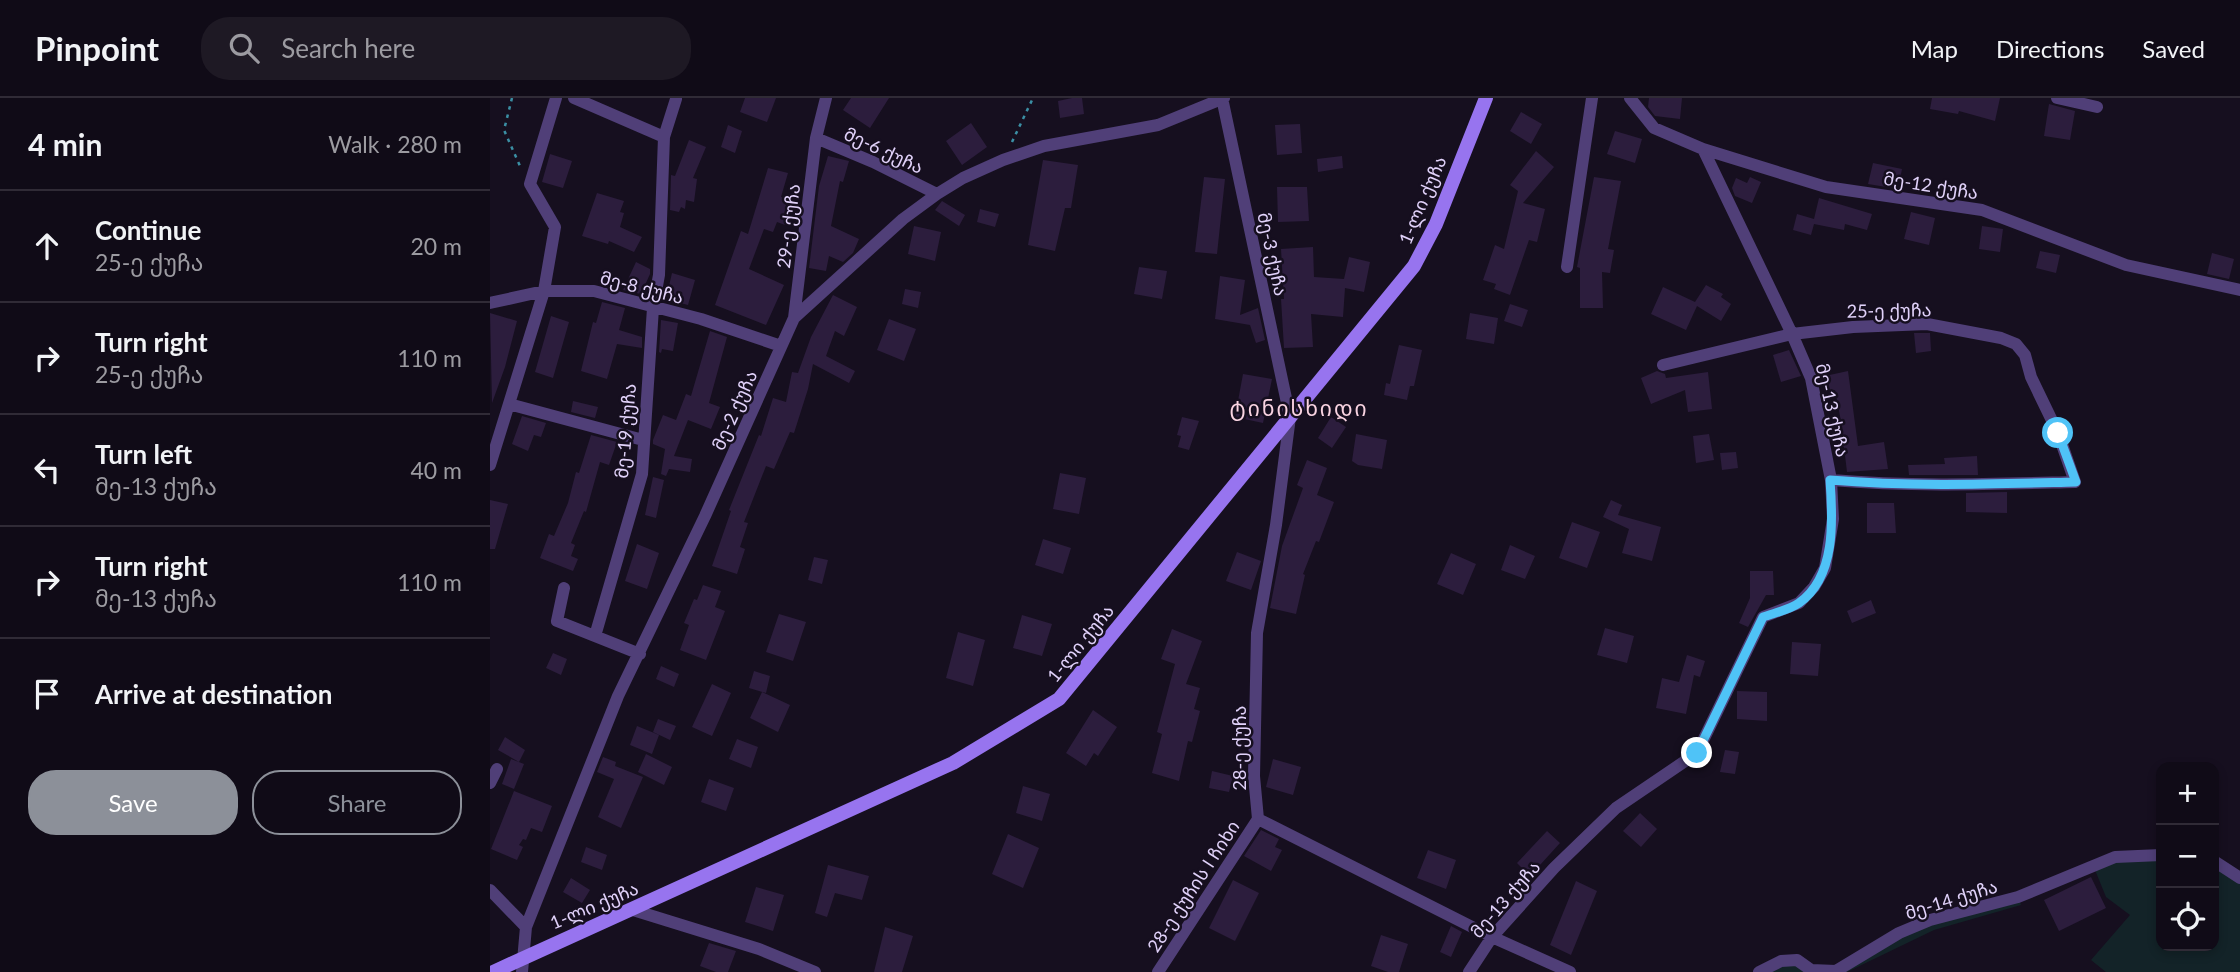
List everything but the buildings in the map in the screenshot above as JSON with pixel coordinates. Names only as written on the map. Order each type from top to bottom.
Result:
[{"type":"main road","name":"1-ლი ქუჩა","points":[[494,972],[953,763],[1059,699],[1414,266],[1436,224],[1486,98]]},
{"type":"street","points":[[490,465],[544,291],[555,227],[530,184],[556,98]]},
{"type":"street","points":[[574,98],[664,137]]},
{"type":"street","name":"მე-2 ქუჩა","points":[[522,972],[526,927],[618,696],[705,516],[794,318],[903,219],[963,178],[1044,146],[1158,125],[1223,98]]},
{"type":"street","name":"მე-3 ქუჩა","points":[[1223,98],[1290,417]]},
{"type":"street","points":[[1567,267],[1592,98]]},
{"type":"street","name":"მე-12 ქუჩა","points":[[1630,98],[1654,128],[1703,149],[1826,187],[1982,210],[2126,265],[2240,290]]},
{"type":"street","points":[[2057,98],[2097,107]]},
{"type":"street","name":"მე-19 ქუჩა","points":[[595,636],[642,474],[653,308],[659,275],[664,137],[676,99]]},
{"type":"street","name":"მე-6 ქუჩა","points":[[827,99],[816,138],[873,162],[937,194]]},
{"type":"street","name":"29-ე ქუჩა","points":[[794,318],[816,138]]},
{"type":"street","name":"მე-13 ქუჩა","points":[[1469,972],[1492,937],[1554,868],[1616,808],[1697,753],[1763,617],[1799,603],[1814,587],[1825,568],[1833,519],[1830,480],[1811,378],[1703,149]]},
{"type":"street","name":"მე-8 ქუჩა","points":[[490,303],[544,291],[594,291],[701,319],[781,346]]},
{"type":"street","name":"25-ე ქუჩა","points":[[1663,365],[1792,334],[1853,327],[1927,324],[2001,338],[2016,344],[2025,355],[2031,377],[2058,433],[2076,482],[1888,485],[1830,480]]},
{"type":"street","points":[[509,404],[643,440]]},
{"type":"street","name":"28-ე ქუჩა","points":[[1258,819],[1254,776],[1257,633],[1276,525],[1290,417]]},
{"type":"street","points":[[564,588],[558,621],[639,654]]},
{"type":"street","points":[[490,783],[497,769]]},
{"type":"street","points":[[1258,819],[1492,937],[1570,972]]},
{"type":"street","name":"28-ე ქუჩის I ჩიხი","points":[[1158,972],[1258,819]]},
{"type":"street","name":"მე-14 ქუჩა","points":[[1759,972],[1781,961],[1797,960],[1811,971],[1836,971],[1899,933],[1930,920],[2018,897],[2115,857],[2156,855]]},
{"type":"street","points":[[2219,864],[2240,878]]},
{"type":"street","points":[[490,890],[526,927]]},
{"type":"street","points":[[634,909],[759,949],[815,972]]},
{"type":"path","points":[[512,98],[505,130],[530,184]]},
{"type":"path","points":[[1003,160],[1033,98]]},
{"type":"shaded area","points":[[2156,856],[2156,951],[2219,951],[2219,864],[2240,878],[2240,972],[2106,972],[2091,960],[2130,915],[2106,897],[2093,865]]},
{"type":"shaded area","points":[[2018,897],[2021,905],[1934,930],[1847,972],[1822,972],[1899,933]]},
{"type":"shaded area","points":[[1781,961],[1822,972],[1759,972]]},
{"type":"district","name":"ტინისხიდი","points":[[1299,407]]},
{"type":"route","points":[[1697,753],[1763,617],[1799,603],[1814,587],[1825,568],[1833,519],[1830,480],[1888,485],[2076,482],[2058,433]]}]
